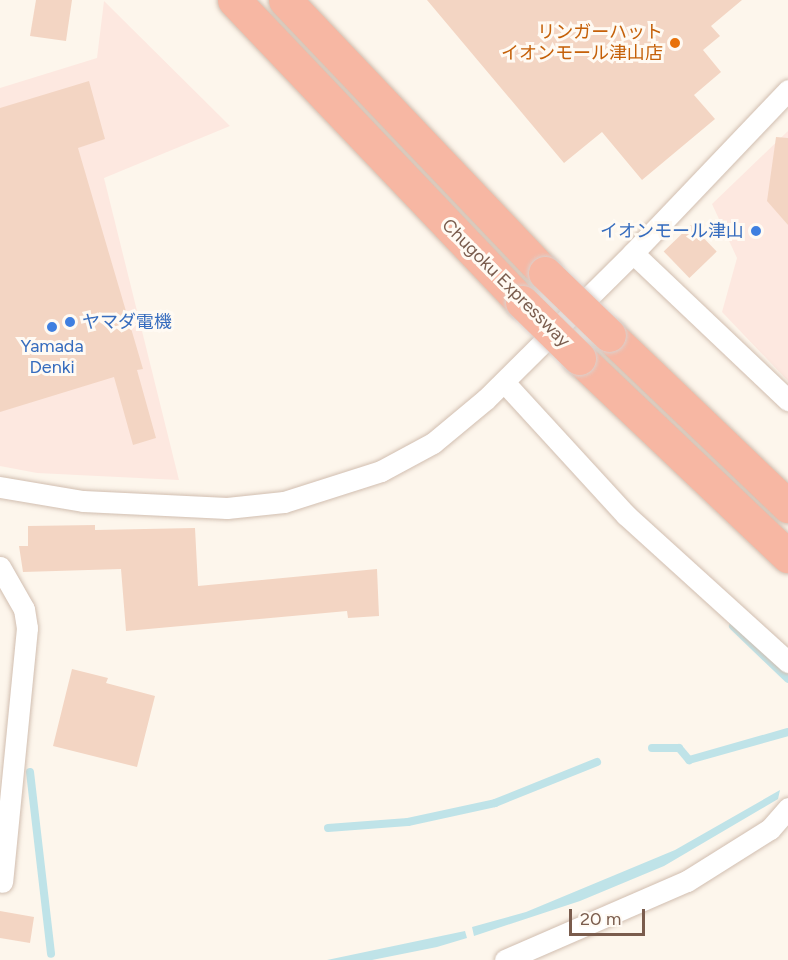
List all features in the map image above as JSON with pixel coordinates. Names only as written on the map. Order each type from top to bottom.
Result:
[{"type":"highway","points":[[228,0],[296,67]]},
{"type":"highway","name":"Chugoku Expressway","points":[[234,0],[522,302],[788,556]]},
{"type":"highway","name":"Chugoku Expressway","points":[[285,0],[545,273],[788,506]]},
{"type":"highway","points":[[291,0],[321,38]]},
{"type":"street","points":[[0,487],[82,501],[164,507],[227,508],[284,502],[381,471],[433,443],[504,382],[633,254],[788,90]]},
{"type":"street","points":[[633,254],[788,400]]},
{"type":"street","points":[[504,382],[626,515],[788,662]]},
{"type":"street","points":[[0,567],[24,609],[27,628],[2,882]]},
{"type":"street","points":[[505,960],[687,881],[770,829],[788,808]]},
{"type":"shaded area","name":"ヤマダ電機","points":[[104,1],[230,126],[104,178],[179,480],[37,473],[0,466],[0,88],[97,58]]},
{"type":"shaded area","name":"イオンモール津山","points":[[788,131],[788,381],[722,312],[737,258],[712,204]]},
{"type":"water","points":[[780,790],[778,799],[664,866],[580,901],[474,936],[472,927],[526,912],[675,850]]},
{"type":"water","points":[[465,931],[467,938],[437,947],[372,960],[327,960]]},
{"type":"building","points":[[36,0],[72,0],[66,41],[30,36]]},
{"type":"building","points":[[427,0],[742,0],[711,26],[720,36],[703,50],[721,72],[694,95],[715,119],[642,180],[602,132],[564,163]]},
{"type":"building","points":[[89,81],[105,139],[78,148],[143,369],[137,370],[156,438],[133,445],[114,377],[0,412],[0,108]]},
{"type":"building","points":[[776,137],[788,138],[788,225],[767,201]]},
{"type":"building","points":[[691,225],[717,252],[689,278],[664,251]]},
{"type":"building","points":[[95,525],[95,530],[195,528],[198,586],[377,569],[379,616],[348,618],[347,611],[126,631],[121,569],[23,572],[19,546],[28,546],[28,526]]},
{"type":"building","points":[[72,669],[108,678],[106,683],[155,696],[137,767],[53,746]]},
{"type":"building","points":[[0,911],[34,917],[30,943],[0,938]]},
{"type":"waterway","points":[[733,626],[788,679]]},
{"type":"waterway","points":[[652,748],[679,748],[689,760],[788,732]]},
{"type":"waterway","points":[[328,828],[408,822],[495,803],[597,762]]},
{"type":"waterway","points":[[30,772],[51,954]]},
{"type":"place","name":"リンガーハット イオンモール津山店","points":[[675,43]]},
{"type":"place","name":"イオンモール津山","points":[[756,231]]},
{"type":"place","name":"ヤマダ電機","points":[[70,322]]},
{"type":"place","name":"Yamada Denki","points":[[52,327]]}]
